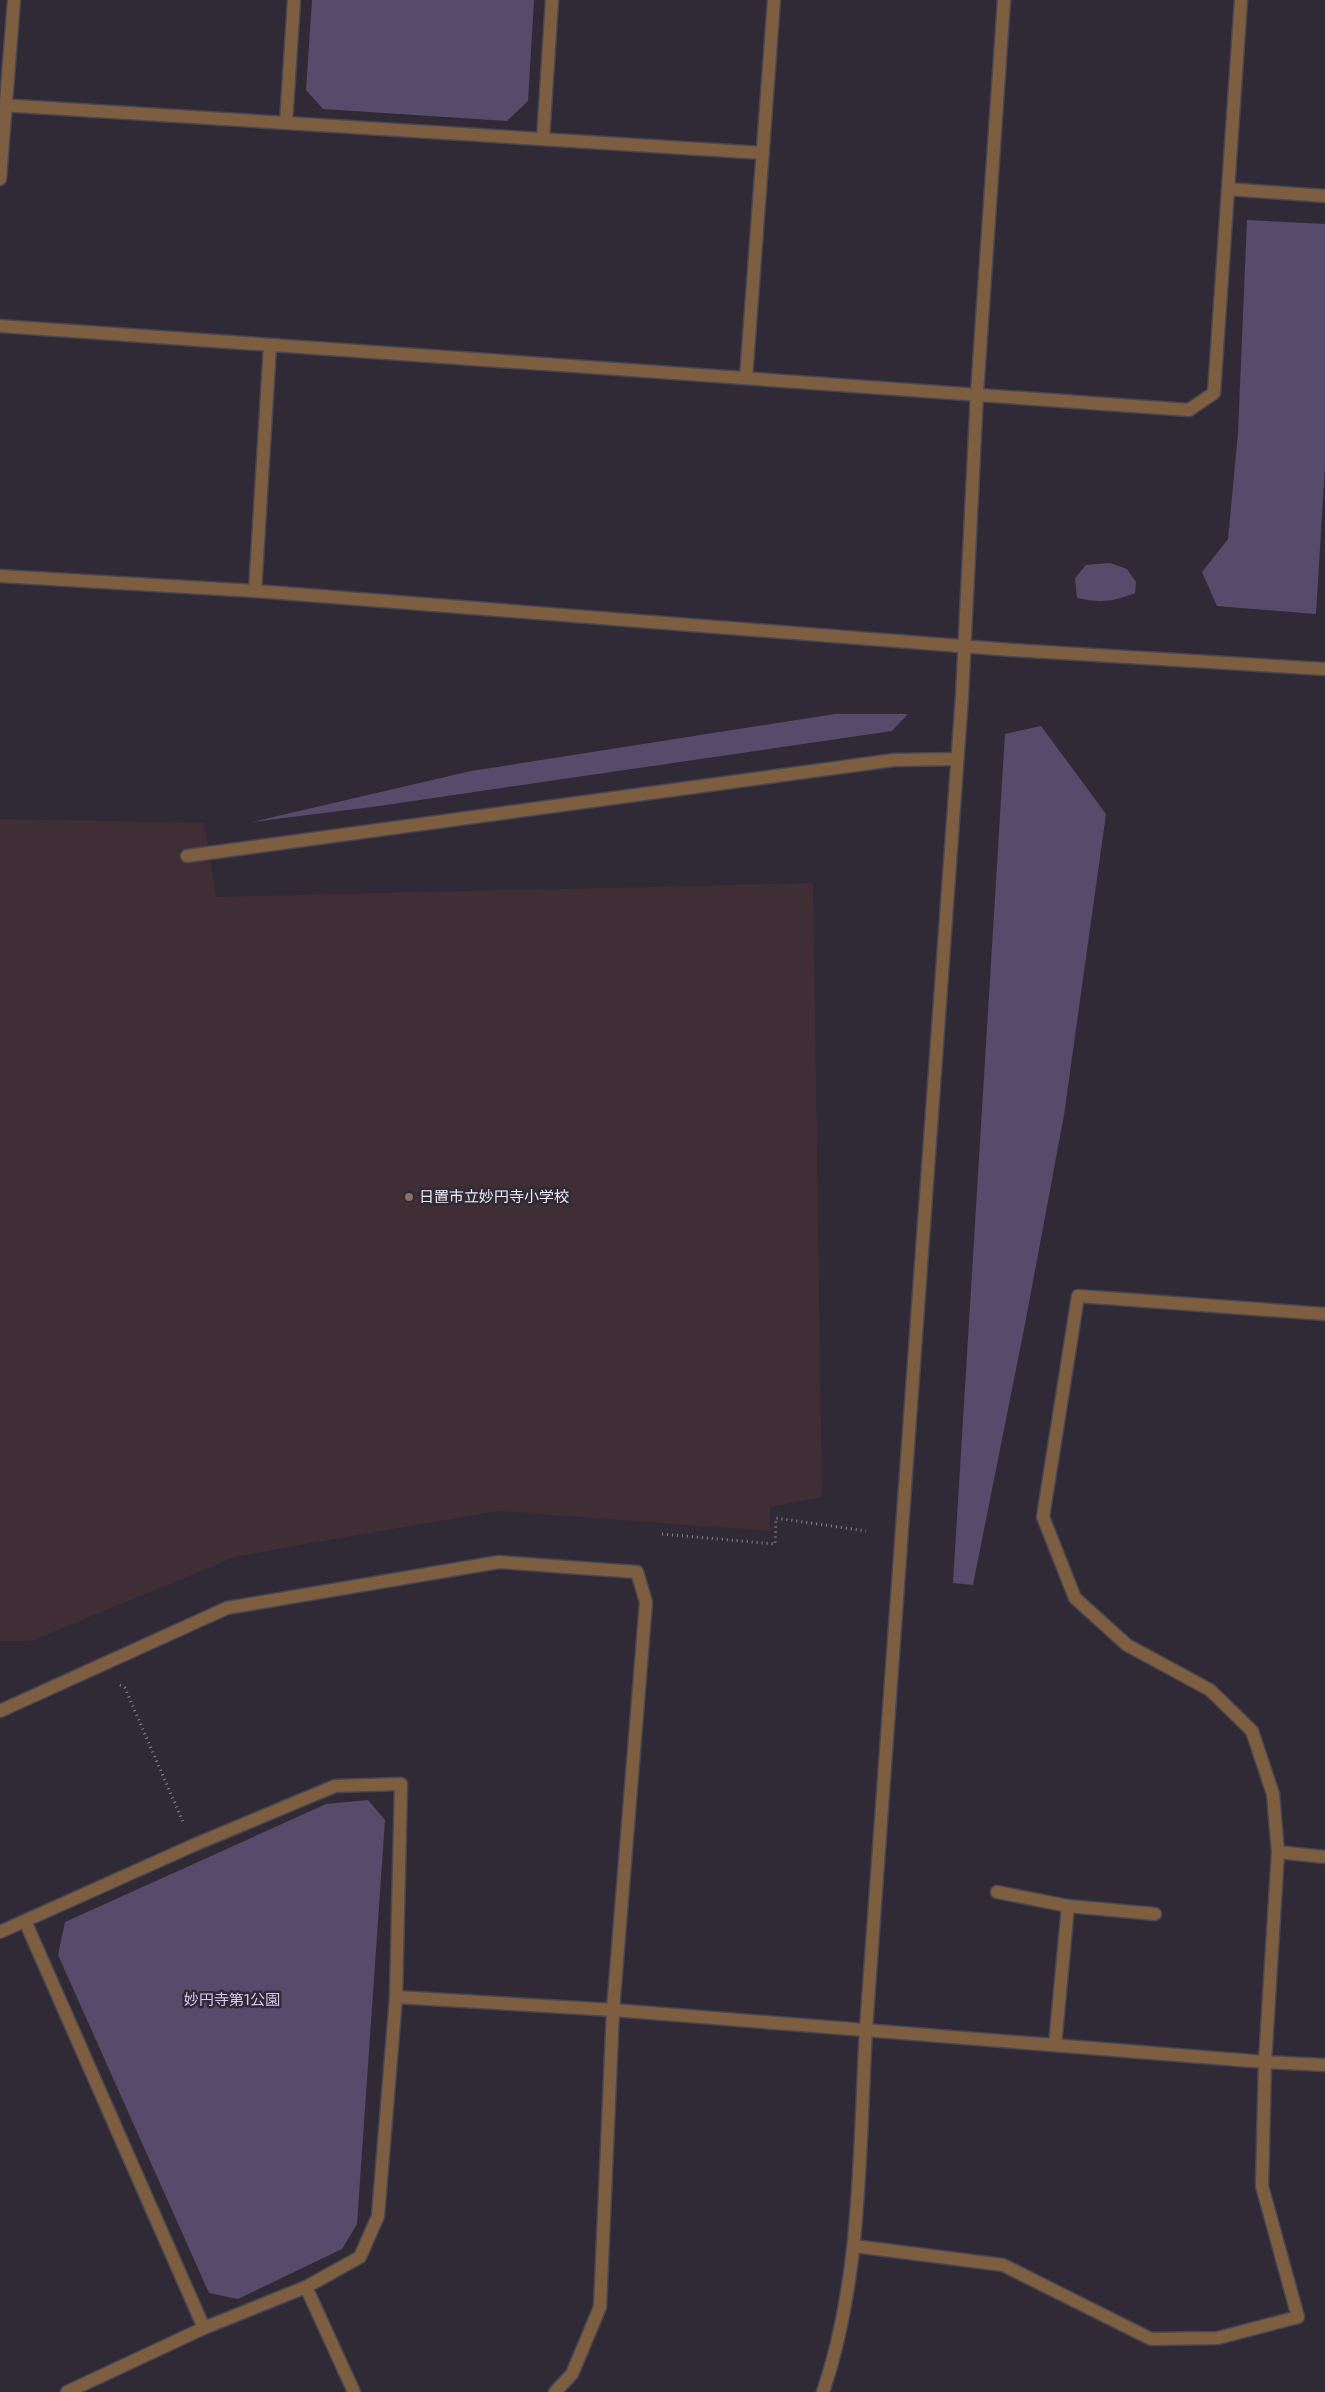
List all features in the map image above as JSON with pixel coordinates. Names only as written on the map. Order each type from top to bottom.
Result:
[{"type":"street","points":[[0,179],[3,105],[14,0]]},
{"type":"street","points":[[286,123],[294,0]]},
{"type":"street","points":[[543,139],[552,0]]},
{"type":"street","points":[[746,378],[774,0]]},
{"type":"street","points":[[823,2392],[836,2353],[854,2246],[866,2029],[957,759],[977,393],[1004,0]]},
{"type":"street","points":[[0,326],[977,393],[1189,410],[1214,393],[1241,0]]},
{"type":"street","points":[[3,105],[763,153]]},
{"type":"street","points":[[1228,189],[1325,196]]},
{"type":"street","points":[[255,591],[270,346]]},
{"type":"street","points":[[0,576],[255,591],[964,646],[1325,669]]},
{"type":"street","points":[[187,856],[894,760],[957,759]]},
{"type":"street","points":[[854,2246],[1003,2265],[1151,2339],[1218,2338],[1298,2317],[1262,2186],[1266,2062],[1278,1852],[1273,1794],[1252,1731],[1210,1690],[1127,1645],[1076,1598],[1043,1517],[1078,1296],[1325,1314]]},
{"type":"street","points":[[0,1711],[228,1608],[499,1562],[637,1572],[646,1602],[613,2010],[600,2307],[572,2374],[555,2392]]},
{"type":"street","points":[[0,1932],[194,1845],[335,1786],[400,1784],[396,1997],[378,2216],[360,2257],[306,2287],[204,2328],[67,2392]]},
{"type":"street","points":[[1278,1852],[1325,1857]]},
{"type":"street","points":[[997,1892],[1068,1906],[1155,1914]]},
{"type":"street","points":[[1055,2045],[1068,1906]]},
{"type":"street","points":[[25,1920],[204,2328]]},
{"type":"street","points":[[396,1997],[613,2010],[1266,2062],[1325,2065]]},
{"type":"street","points":[[306,2287],[354,2392]]},
{"type":"path","points":[[662,1534],[775,1544],[776,1518],[866,1531]]},
{"type":"path","points":[[117,1683],[125,1688],[194,1845]]},
{"type":"shaded area","name":"日置市立妙円寺小学校","points":[[0,819],[204,823],[216,897],[813,883],[822,1497],[770,1507],[770,1531],[498,1511],[322,1541],[235,1557],[31,1641],[0,1641]]},
{"type":"green space","points":[[312,0],[534,0],[528,101],[507,121],[323,109],[306,90]]},
{"type":"green space","points":[[1247,220],[1325,224],[1325,466],[1316,614],[1217,606],[1202,572],[1228,539],[1238,433]]},
{"type":"green space","points":[[1110,563],[1127,569],[1136,582],[1135,593],[1106,601],[1077,598],[1075,578],[1086,565]]},
{"type":"green space","points":[[835,714],[908,714],[892,731],[372,807],[252,822],[471,771]]},
{"type":"green space","points":[[1041,726],[1106,814],[1064,1115],[973,1585],[953,1583],[1005,734]]},
{"type":"green space","name":"妙円寺第1公園","points":[[368,1800],[385,1820],[357,2224],[342,2249],[238,2299],[209,2293],[58,1955],[65,1922],[326,1804]]},
{"type":"place","name":"日置市立妙円寺小学校","points":[[409,1197]]}]
